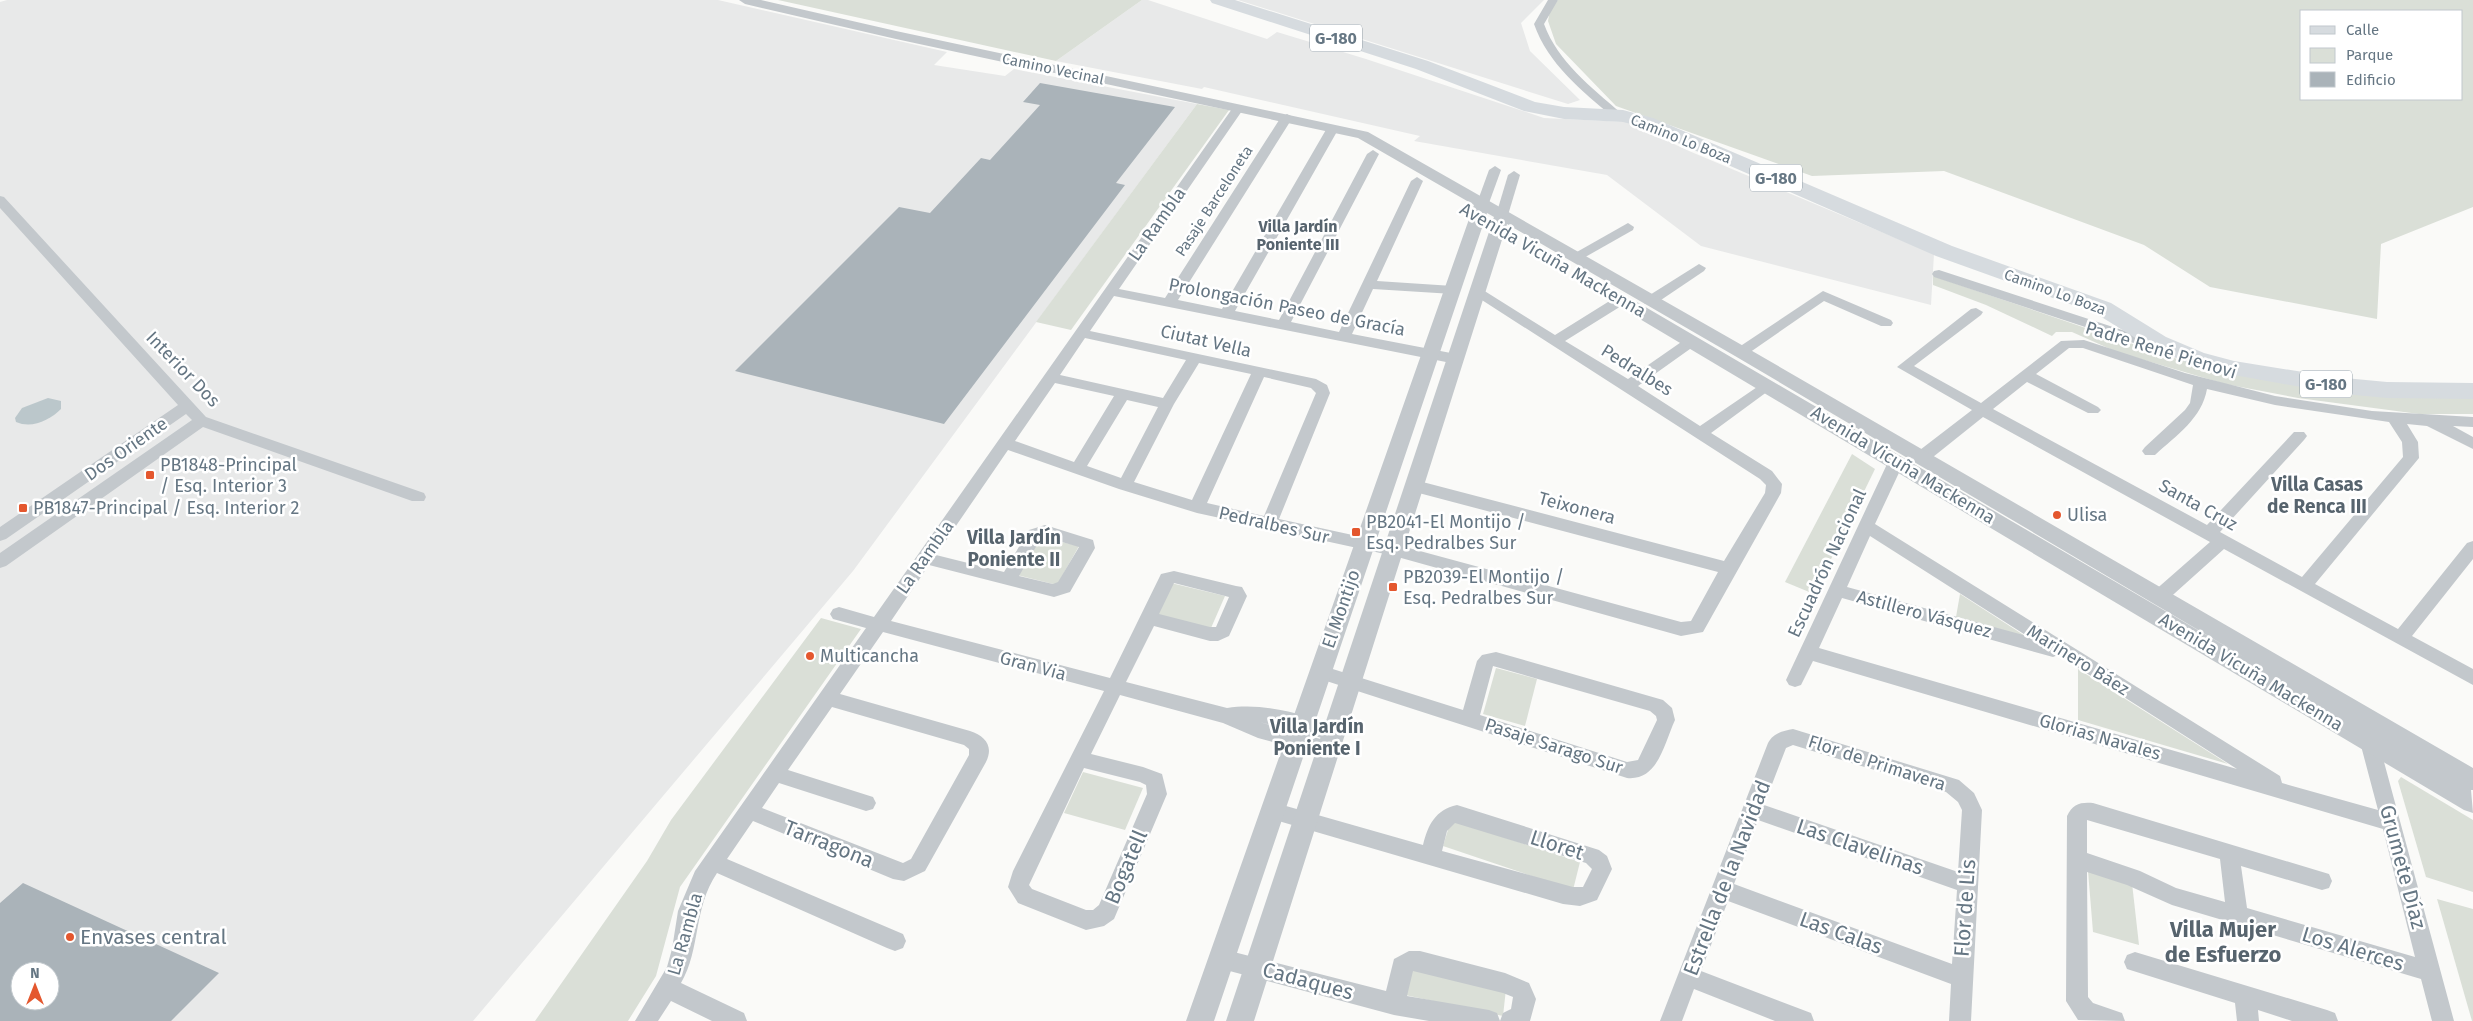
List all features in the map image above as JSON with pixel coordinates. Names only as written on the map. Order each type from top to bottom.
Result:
[{"type":"main road","name":"Camino Lo Boza","points":[[1218,0],[1422,65],[1531,107],[1564,114],[1616,115],[1646,122],[1944,251],[2103,308],[2158,342],[2182,353],[2234,368],[2334,385],[2397,391],[2473,391]]},
{"type":"street","name":"Camino Vecinal","points":[[745,0],[880,32],[1287,117],[1363,135]]},
{"type":"street","points":[[1553,0],[1539,24],[1546,44],[1588,90],[1616,115]]},
{"type":"street","name":"La Rambla","points":[[646,1021],[668,988],[680,960],[689,911],[694,895],[713,862],[1238,108]]},
{"type":"street","name":"Pasaje Barceloneta","points":[[1168,303],[1287,117]]},
{"type":"street","points":[[1226,314],[1333,128]]},
{"type":"street","name":"Avenida Vicuña Mackenna","points":[[1333,128],[1417,181],[1481,210]]},
{"type":"street","name":"Avenida Vicuña Mackenna","points":[[1363,135],[1621,300],[1692,341],[1734,357],[1768,386],[1922,457],[2021,526],[2370,742],[2473,803]]},
{"type":"street","points":[[1283,325],[1373,154]]},
{"type":"street","name":"El Montijo","points":[[1200,1021],[1495,170]]},
{"type":"street","name":"El Montijo","points":[[1240,1021],[1501,222],[1514,174]]},
{"type":"street","points":[[1344,337],[1417,181]]},
{"type":"street","name":"Interior Dos","points":[[0,200],[201,421],[418,497]]},
{"type":"street","name":"Avenida Vicuña Mackenna","points":[[1501,222],[1575,257],[1650,301],[1734,357],[1850,424],[1896,462],[2159,597],[2473,780]]},
{"type":"street","points":[[1575,257],[1628,227]]},
{"type":"street","points":[[1650,301],[1700,268]]},
{"type":"street","name":"Camino Lo Boza","points":[[1939,274],[2146,344],[2182,353]]},
{"type":"street","points":[[1369,285],[1453,290]]},
{"type":"street","name":"Prolongación Paseo de Gracía","points":[[1110,291],[1456,359]]},
{"type":"street","name":"Pedralbes","points":[[1478,293],[1628,386],[1766,475],[1774,484],[1774,493],[1729,569]]},
{"type":"street","points":[[1734,357],[1823,295],[1886,323]]},
{"type":"street","points":[[1555,341],[1621,300]]},
{"type":"street","points":[[1904,367],[1976,312]]},
{"type":"street","name":"Ciutat Vella","points":[[1081,333],[1316,384],[1322,388],[1323,393],[1269,524]]},
{"type":"street","points":[[1628,386],[1692,341]]},
{"type":"street","name":"Padre René Pienovi","points":[[1922,457],[2066,344],[2073,342],[2084,344],[2200,384],[2294,405],[2394,419],[2473,422]]},
{"type":"street","points":[[1125,485],[1167,404],[1195,358]]},
{"type":"street","name":"Santa Cruz","points":[[1904,367],[2473,678]]},
{"type":"street","points":[[1197,507],[1258,372]]},
{"type":"street","points":[[2026,375],[2094,410]]},
{"type":"street","points":[[1050,377],[1167,404]]},
{"type":"street","points":[[2150,451],[2194,410],[2200,384]]},
{"type":"street","points":[[1700,433],[1768,386]]},
{"type":"street","points":[[1078,468],[1122,395]]},
{"type":"street","name":"Dos Oriente","points":[[0,535],[188,406]]},
{"type":"street","points":[[2304,586],[2411,458],[2413,451],[2408,436],[2394,419]]},
{"type":"street","name":"Dos Oriente","points":[[0,562],[201,421]]},
{"type":"street","points":[[2430,421],[2473,444]]},
{"type":"street","points":[[2159,597],[2215,537],[2299,436]]},
{"type":"street","name":"Pedralbes Sur","points":[[1004,443],[1125,485],[1197,507],[1394,550],[1681,629],[1693,629],[1699,624],[1729,569]]},
{"type":"street","name":"Escuadrón Nacional","points":[[1794,680],[1896,462]]},
{"type":"street","name":"Teixonera","points":[[1415,486],[1729,569]]},
{"type":"street","name":"Marinero Báez","points":[[1866,526],[2290,793]]},
{"type":"street","points":[[924,558],[1009,578],[1054,591],[1064,587],[1087,548],[1087,544],[1045,531],[1035,534],[1009,578]]},
{"type":"street","points":[[2400,639],[2473,547]]},
{"type":"street","name":"Bogatell","points":[[1080,759],[1143,774],[1155,780],[1158,794],[1107,912],[1097,920],[1086,920],[1025,896],[1018,887],[1167,578],[1174,577],[1232,590],[1238,596],[1223,631],[1218,634],[1148,618]]},
{"type":"street","name":"Astillero Vásquez","points":[[1836,590],[2070,654]]},
{"type":"street","name":"Gran Via","points":[[839,614],[1227,716],[1250,727],[1299,733],[1331,741]]},
{"type":"street","name":"Glorias Navales","points":[[1808,652],[2392,823]]},
{"type":"street","name":"Pasaje Sarago Sur","points":[[1320,672],[1626,770],[1638,771],[1645,766],[1666,720],[1665,713],[1656,705],[1496,659],[1488,660],[1483,666],[1470,719]]},
{"type":"street","name":"Tarragona","points":[[749,811],[893,870],[909,871],[921,860],[978,756],[979,745],[970,739],[827,698]]},
{"type":"street","name":"Flor de Primavera","points":[[1786,738],[1800,738],[1952,786],[1965,796]]},
{"type":"street","name":"Estrella de la Navidad","points":[[1671,1021],[1690,977],[1778,743],[1786,738]]},
{"type":"street","name":"Grumete Díaz","points":[[2370,742],[2443,1021]]},
{"type":"street","points":[[775,774],[866,802]]},
{"type":"street","name":"Flor de Lis","points":[[1960,1021],[1960,977],[1972,810],[1965,796]]},
{"type":"street","name":"Las Clavelinas","points":[[1753,810],[1968,884]]},
{"type":"street","name":"Lloret","points":[[1272,811],[1563,895],[1585,898],[1592,894],[1602,869],[1600,862],[1592,856],[1457,814],[1449,815],[1441,821],[1430,856]]},
{"type":"street","points":[[2114,1021],[2086,1012],[2077,1001],[2077,816],[2087,811],[2322,881]]},
{"type":"street","points":[[2229,853],[2237,914]]},
{"type":"street","name":"Los Alerces","points":[[2078,859],[2134,878],[2172,896],[2430,972]]},
{"type":"street","points":[[713,862],[896,941]]},
{"type":"street","name":"Las Calas","points":[[1722,889],[1960,977]]},
{"type":"street","name":"Cadaques","points":[[1222,958],[1394,1004],[1489,1021]]},
{"type":"street","points":[[1394,1004],[1402,966],[1410,961],[1420,961],[1506,983],[1521,990],[1525,999],[1521,1016],[1511,1021]]},
{"type":"street","points":[[2134,962],[2327,1021]]},
{"type":"street","points":[[1690,977],[1803,1021]]},
{"type":"street","points":[[668,988],[736,1021]]},
{"type":"street","points":[[2245,996],[2248,1021]]},
{"type":"shaded area","points":[[7,0],[718,0],[947,52],[934,65],[1005,76],[1014,69],[1197,104],[853,571],[473,1021],[0,1021],[0,2]]},
{"type":"shaded area","points":[[1142,0],[1148,0],[1267,39],[1277,32],[1366,59],[1544,118],[1627,122],[1689,151],[1934,254],[1931,305],[1701,246],[1607,175],[1414,141],[1420,136],[1204,87],[1202,89],[1056,61]]},
{"type":"shaded area","points":[[1238,0],[1544,0],[1521,23],[1530,51],[1580,100],[1568,104]]},
{"type":"shaded area","points":[[48,398],[61,401],[61,409],[57,413],[46,420],[34,424],[16,422],[15,418],[22,408]]},
{"type":"green space","points":[[778,0],[1142,0],[1056,61]]},
{"type":"green space","points":[[1558,0],[2473,0],[2473,207],[2381,244],[2377,319],[2210,287],[2144,245],[1944,171],[1812,176],[1616,106],[1556,44],[1548,21],[1550,10]]},
{"type":"green space","points":[[1197,104],[1229,110],[1071,330],[1036,322]]},
{"type":"green space","points":[[1933,276],[2174,358],[2271,381],[2375,394],[2473,398],[2473,414],[2419,414],[2298,398],[2225,384],[2117,352],[2072,332],[2056,332],[2052,336],[1986,305],[1933,285]]},
{"type":"green space","points":[[1852,454],[1875,469],[1814,594],[1785,582]]},
{"type":"green space","points":[[1040,537],[1079,546],[1057,585],[1017,575]]},
{"type":"green space","points":[[1171,583],[1225,596],[1211,628],[1156,615]]},
{"type":"green space","points":[[1960,594],[2033,641],[1956,617]]},
{"type":"green space","points":[[821,618],[861,629],[680,887],[656,976],[628,1021],[535,1021],[647,861],[671,820]]},
{"type":"green space","points":[[1496,668],[1537,679],[1525,726],[1483,714]]},
{"type":"green space","points":[[2078,669],[2228,764],[2078,720]]},
{"type":"green space","points":[[1083,772],[1143,788],[1125,830],[1064,813]]},
{"type":"green space","points":[[2401,777],[2473,820],[2473,892],[2426,877],[2398,781]]},
{"type":"green space","points":[[1451,820],[1580,862],[1573,890],[1443,846]]},
{"type":"green space","points":[[2088,871],[2132,883],[2139,945],[2093,932]]},
{"type":"green space","points":[[2437,899],[2473,909],[2473,1021],[2472,1021]]},
{"type":"green space","points":[[1409,968],[1506,989],[1503,1016],[1405,995]]},
{"type":"building","points":[[1040,83],[1175,107],[1116,183],[1125,185],[944,424],[735,371],[899,207],[930,213],[981,158],[990,160],[1040,105],[1023,102]]},
{"type":"building","name":"Envases central","points":[[23,883],[219,973],[171,1021],[0,1021],[0,903]]},
{"type":"place","name":"PB1848-Principal / Esq. Interior 3","points":[[150,475]]},
{"type":"place","name":"PB1847-Principal / Esq. Interior 2","points":[[23,508]]},
{"type":"place","name":"Ulisa","points":[[2057,515]]},
{"type":"place","name":"PB2041-El Montijo / Esq. Pedralbes Sur","points":[[1356,532]]},
{"type":"place","name":"PB2039-El Montijo / Esq. Pedralbes Sur","points":[[1393,587]]},
{"type":"place","name":"Multicancha","points":[[810,656]]},
{"type":"place","name":"Envases central","points":[[70,937]]},
{"type":"district","name":"Villa Jardín Poniente III","points":[[1298,235]]},
{"type":"district","name":"Villa Casas de Renca III","points":[[2317,495]]},
{"type":"district","name":"Villa Jardín Poniente II","points":[[1014,548]]},
{"type":"district","name":"Villa Jardín Poniente I","points":[[1317,737]]},
{"type":"district","name":"Villa Mujer de Esfuerzo","points":[[2223,942]]}]
